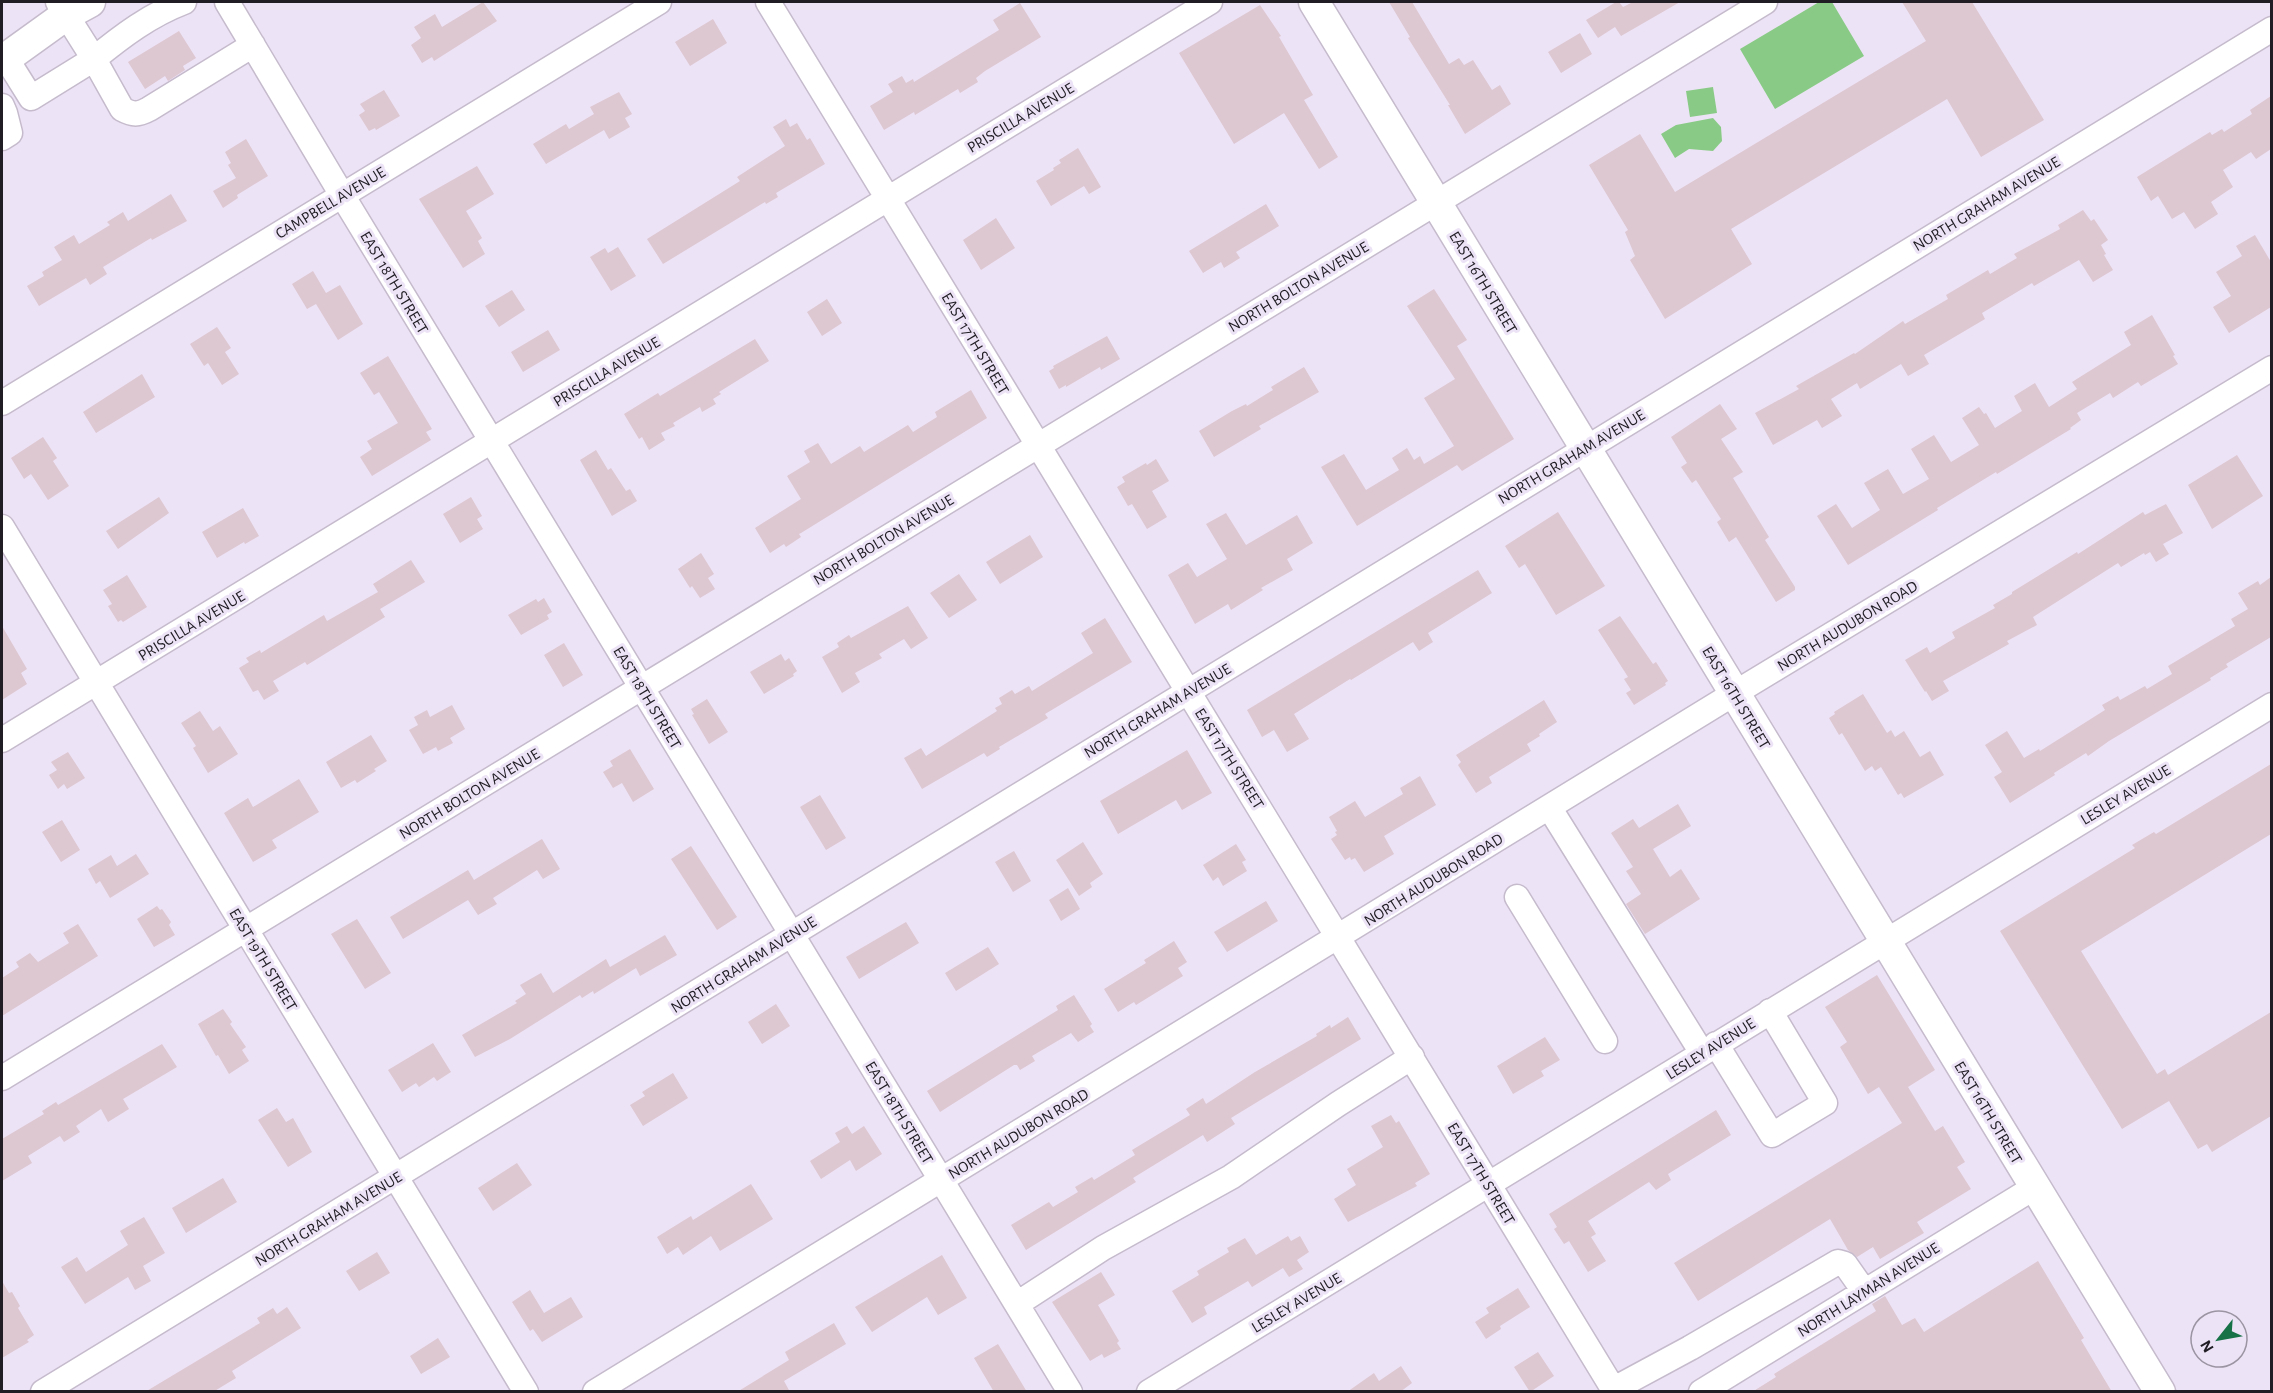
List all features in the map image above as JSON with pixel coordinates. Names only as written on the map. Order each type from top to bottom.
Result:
[{"type":"main road","name":"EAST 16TH STREET","points":[[1314,2],[2160,1392]]},
{"type":"main road","points":[[4,60],[71,6]]},
{"type":"street","points":[[4,60],[31,98],[94,59],[125,34],[154,16],[184,2]]},
{"type":"street","name":"EAST 18TH STREET","points":[[227,2],[491,441],[1070,1392]]},
{"type":"street","name":"CAMPBELL AVENUE","points":[[2,403],[659,2]]},
{"type":"street","name":"EAST 17TH STREET","points":[[768,2],[1615,1390]]},
{"type":"street","name":"PRISCILLA AVENUE","points":[[2,740],[1210,2]]},
{"type":"street","name":"NORTH BOLTON AVENUE","points":[[2,1078],[1766,2]]},
{"type":"street","points":[[71,6],[94,59],[122,109],[130,113],[139,114],[252,45]]},
{"type":"street","name":"NORTH GRAHAM AVENUE","points":[[43,1392],[2271,29]]},
{"type":"street","points":[[2,106],[10,133],[2,138]]},
{"type":"street","name":"NORTH AUDUBON ROAD","points":[[595,1392],[1735,693],[2271,368]]},
{"type":"street","name":"EAST 19TH STREET","points":[[2,527],[526,1392]]},
{"type":"street","name":"LESLEY AVENUE","points":[[1149,1392],[2271,705]]},
{"type":"street","points":[[1550,807],[1709,1049],[1772,1136],[1825,1103],[1770,1011]]},
{"type":"street","points":[[1516,897],[1605,1041]]},
{"type":"street","points":[[1017,1304],[1103,1248],[1231,1177],[1412,1057]]},
{"type":"street","name":"NORTH LAYMAN AVENUE","points":[[1701,1392],[2035,1186]]},
{"type":"street","points":[[1615,1390],[1838,1262],[1845,1264],[1864,1292]]},
{"type":"green space","points":[[1819,2],[1832,2],[1864,56],[1775,109],[1740,49]]},
{"type":"green space","points":[[1713,87],[1717,113],[1690,117],[1686,91]]},
{"type":"green space","points":[[1713,118],[1721,127],[1722,141],[1713,151],[1689,149],[1675,158],[1661,134],[1676,125]]},
{"type":"building","points":[[483,2],[497,21],[434,61],[432,57],[422,63],[411,45],[421,38],[414,27],[435,14],[442,27]]},
{"type":"building","points":[[1389,2],[1412,2],[1449,64],[1459,58],[1464,65],[1473,60],[1492,90],[1500,85],[1511,104],[1465,134]]},
{"type":"building","points":[[1616,2],[1623,7],[1633,2],[1680,2],[1621,36],[1615,27],[1598,38],[1586,20]]},
{"type":"building","points":[[1902,2],[1972,2],[2044,120],[1981,157],[1947,99],[1731,229],[1752,264],[1665,319],[1630,260],[1635,256],[1625,232],[1628,230],[1589,165],[1640,134],[1675,192],[1926,41]]},
{"type":"building","points":[[1020,3],[1041,37],[985,71],[976,78],[978,82],[960,93],[958,89],[915,115],[914,112],[884,130],[870,106],[893,92],[888,84],[902,76],[906,83],[913,79],[914,82],[999,30],[993,20]]},
{"type":"building","points":[[1260,5],[1281,36],[1279,37],[1313,95],[1304,100],[1338,157],[1319,169],[1284,113],[1234,144],[1179,53]]},
{"type":"building","points":[[713,19],[727,43],[690,66],[675,42]]},
{"type":"building","points":[[179,31],[196,58],[183,66],[185,70],[168,81],[165,76],[145,89],[128,62]]},
{"type":"building","points":[[1580,33],[1592,54],[1561,73],[1548,52]]},
{"type":"building","points":[[384,90],[400,116],[376,130],[375,128],[369,131],[359,115],[365,111],[360,104]]},
{"type":"building","points":[[619,92],[632,114],[625,118],[630,127],[609,139],[604,130],[546,164],[533,144],[566,124],[569,129],[594,114],[590,107]]},
{"type":"building","points":[[2271,96],[2271,149],[2256,159],[2251,152],[2223,170],[2233,187],[2211,202],[2218,214],[2195,229],[2184,212],[2172,219],[2158,196],[2151,201],[2137,177],[2210,132],[2212,135],[2222,129],[2224,132],[2252,114],[2250,110]]},
{"type":"building","points":[[786,119],[790,127],[797,123],[807,140],[810,138],[825,164],[776,193],[778,197],[766,204],[765,202],[663,264],[647,239],[740,181],[737,177],[785,146],[773,127]]},
{"type":"building","points":[[246,139],[268,176],[237,195],[238,198],[223,208],[213,191],[236,178],[228,165],[231,163],[225,152]]},
{"type":"building","points":[[1078,148],[1101,187],[1089,194],[1084,186],[1051,206],[1036,181],[1054,170],[1053,168],[1061,163],[1059,160]]},
{"type":"building","points":[[477,166],[494,194],[466,211],[482,238],[478,241],[485,254],[463,268],[419,199]]},
{"type":"building","points":[[171,194],[187,221],[152,240],[151,238],[103,267],[107,274],[90,285],[86,278],[39,306],[27,286],[44,276],[42,272],[62,260],[54,247],[74,235],[79,244],[110,225],[107,222],[123,212],[128,221]]},
{"type":"building","points":[[1266,204],[1279,226],[1236,252],[1240,258],[1224,268],[1221,262],[1203,273],[1189,251]]},
{"type":"building","points":[[2083,210],[2091,221],[2094,219],[2108,240],[2101,245],[2113,270],[2093,282],[2079,260],[2034,286],[2032,283],[1982,313],[1985,319],[1924,355],[1929,364],[1908,376],[1901,364],[1860,389],[1857,383],[1831,399],[1842,416],[1822,428],[1817,420],[1773,445],[1755,413],[1799,389],[1796,386],[1855,354],[1903,321],[1905,324],[1948,299],[1946,295],[1988,270],[1990,274],[2017,258],[2014,254],[2060,229],[2058,225]]},
{"type":"building","points":[[996,218],[1015,248],[981,270],[963,240]]},
{"type":"building","points":[[2255,235],[2271,262],[2271,307],[2229,333],[2213,307],[2231,296],[2216,272],[2242,256],[2236,246]]},
{"type":"building","points":[[618,247],[636,276],[611,291],[590,257],[605,248],[608,253]]},
{"type":"building","points":[[313,271],[326,293],[340,285],[363,324],[338,340],[316,304],[307,309],[292,284]]},
{"type":"building","points":[[1434,289],[1467,340],[1457,346],[1514,439],[1462,471],[1457,465],[1357,526],[1321,467],[1344,454],[1366,490],[1399,470],[1392,458],[1407,448],[1414,460],[1420,456],[1424,464],[1454,446],[1424,398],[1455,379],[1407,306]]},
{"type":"building","points":[[512,290],[525,310],[499,327],[485,306]]},
{"type":"building","points":[[827,299],[842,323],[822,336],[807,312]]},
{"type":"building","points":[[2152,315],[2178,364],[2141,386],[2138,382],[2113,398],[2110,393],[2077,413],[2081,420],[2071,429],[1997,474],[1996,472],[1848,565],[1817,516],[1836,504],[1852,528],[1880,510],[1864,483],[1888,469],[1903,494],[1929,479],[1911,449],[1934,435],[1951,462],[1979,445],[1962,418],[1979,407],[1984,414],[1986,413],[1995,428],[2022,411],[2014,396],[2035,383],[2049,407],[2077,389],[2072,382],[2131,345],[2124,332]]},
{"type":"building","points":[[217,327],[231,348],[225,352],[239,374],[222,385],[208,363],[204,366],[190,344]]},
{"type":"building","points":[[548,330],[560,350],[523,372],[511,352]]},
{"type":"building","points":[[1107,336],[1120,359],[1059,389],[1049,371],[1054,368],[1053,366]]},
{"type":"building","points":[[755,339],[769,361],[719,392],[721,394],[713,399],[716,404],[702,412],[700,407],[673,423],[675,426],[661,433],[665,440],[649,450],[642,437],[639,439],[624,414],[658,393],[660,396]]},
{"type":"building","points":[[388,356],[432,429],[426,432],[431,440],[372,476],[360,457],[372,449],[367,441],[398,423],[379,392],[374,395],[360,373]]},
{"type":"building","points":[[1304,367],[1319,392],[1259,426],[1261,429],[1214,457],[1199,431],[1232,411],[1246,404],[1247,406],[1273,390],[1271,387]]},
{"type":"building","points":[[142,374],[155,397],[96,433],[83,412]]},
{"type":"building","points":[[971,390],[987,418],[799,534],[801,537],[786,547],[784,544],[770,553],[755,528],[801,499],[787,476],[810,462],[804,451],[818,443],[831,464],[860,446],[864,452],[908,425],[913,432],[937,417],[935,412]]},
{"type":"building","points":[[1720,404],[1737,429],[1721,439],[1743,472],[1733,478],[1769,537],[1765,540],[1795,587],[1795,590],[1776,602],[1736,537],[1729,542],[1717,522],[1721,519],[1696,480],[1692,483],[1681,467],[1687,463],[1671,437]]},
{"type":"building","points":[[43,437],[57,458],[53,461],[69,486],[48,500],[31,474],[24,479],[11,458]]},
{"type":"building","points":[[596,450],[608,470],[611,468],[626,491],[630,489],[637,501],[612,516],[580,460]]},
{"type":"building","points":[[2237,455],[2263,496],[2212,529],[2188,485]]},
{"type":"building","points":[[1156,459],[1169,481],[1152,491],[1167,517],[1147,529],[1132,504],[1128,506],[1117,487],[1125,482],[1122,477]]},
{"type":"building","points":[[159,497],[169,513],[118,549],[106,531]]},
{"type":"building","points":[[471,497],[482,516],[477,519],[483,529],[460,543],[443,514]]},
{"type":"building","points":[[2166,504],[2183,533],[2163,544],[2169,554],[2156,562],[2150,552],[2145,555],[2144,553],[2121,567],[2118,563],[2033,617],[2037,625],[2007,641],[2009,644],[1943,681],[1949,691],[1932,701],[1905,660],[1927,647],[1930,653],[1955,638],[1952,632],[1995,608],[1993,605],[2012,592],[2077,552],[2078,554],[2143,512],[2145,515]]},
{"type":"building","points":[[243,508],[259,536],[217,558],[202,532]]},
{"type":"building","points":[[1558,512],[1605,586],[1556,615],[1525,564],[1519,568],[1505,546]]},
{"type":"building","points":[[1226,513],[1246,545],[1297,515],[1313,543],[1287,559],[1293,570],[1261,588],[1263,590],[1231,610],[1228,604],[1195,624],[1168,575],[1188,563],[1197,577],[1227,559],[1206,524]]},
{"type":"building","points":[[1030,535],[1043,557],[1000,584],[986,562]]},
{"type":"building","points":[[701,553],[714,574],[708,578],[715,589],[700,598],[692,586],[690,588],[678,569]]},
{"type":"building","points":[[411,560],[425,582],[380,609],[385,617],[307,665],[305,662],[273,681],[279,691],[264,700],[258,690],[253,692],[239,668],[249,662],[246,658],[260,650],[261,653],[324,615],[327,621],[378,592],[373,584]]},
{"type":"building","points":[[1478,570],[1492,593],[1428,633],[1433,642],[1419,651],[1413,642],[1294,714],[1309,739],[1287,752],[1274,730],[1262,737],[1247,710]]},
{"type":"building","points":[[959,574],[977,600],[949,618],[930,593]]},
{"type":"building","points":[[127,575],[147,607],[123,622],[121,620],[118,622],[108,606],[112,604],[103,590]]},
{"type":"building","points":[[2271,577],[2271,637],[2226,664],[2228,667],[2210,678],[2211,680],[2088,756],[2086,753],[2010,803],[1994,777],[2002,772],[1985,745],[2007,731],[2024,758],[2039,749],[2040,751],[2105,710],[2102,705],[2118,696],[2120,700],[2145,686],[2147,689],[2172,674],[2168,666],[2235,626],[2231,619],[2248,609],[2238,593],[2258,581],[2260,585]]},
{"type":"building","points":[[544,598],[552,612],[547,615],[549,619],[521,635],[508,615],[536,599],[538,602]]},
{"type":"building","points":[[908,606],[928,638],[911,649],[904,639],[879,654],[882,658],[855,673],[860,682],[842,693],[822,657],[839,647],[837,643],[849,635],[851,638]]},
{"type":"building","points":[[1620,616],[1653,664],[1656,662],[1668,681],[1666,685],[1634,705],[1626,693],[1631,690],[1624,679],[1628,677],[1598,630]]},
{"type":"building","points":[[1105,618],[1132,662],[1045,714],[1048,718],[999,747],[1000,749],[987,757],[984,753],[922,789],[904,758],[921,748],[926,756],[997,711],[995,708],[1002,704],[999,698],[1012,690],[1015,694],[1029,686],[1032,691],[1093,653],[1081,633]]},
{"type":"building","points":[[2,626],[27,669],[21,673],[27,684],[2,700]]},
{"type":"building","points":[[564,643],[583,675],[563,687],[544,655]]},
{"type":"building","points":[[781,654],[785,661],[789,658],[797,671],[793,674],[794,676],[764,694],[750,672]]},
{"type":"building","points":[[1863,694],[1887,733],[1891,730],[1895,737],[1904,731],[1920,757],[1930,751],[1944,775],[1904,798],[1901,793],[1898,795],[1881,767],[1875,771],[1872,766],[1865,771],[1842,733],[1839,735],[1829,718],[1835,714],[1834,712]]},
{"type":"building","points":[[707,699],[728,732],[709,744],[692,715],[694,714],[691,709]]},
{"type":"building","points":[[1544,700],[1557,722],[1527,744],[1531,751],[1489,777],[1492,783],[1476,793],[1458,765],[1461,762],[1456,755]]},
{"type":"building","points":[[452,705],[465,729],[450,738],[453,743],[438,751],[436,747],[423,754],[409,730],[418,725],[414,717],[427,710],[430,717]]},
{"type":"building","points":[[200,711],[213,731],[220,726],[238,754],[208,773],[193,748],[196,746],[181,723]]},
{"type":"building","points":[[371,735],[387,761],[357,783],[355,780],[341,788],[326,762]]},
{"type":"building","points":[[630,749],[654,789],[633,802],[622,783],[613,788],[603,772],[613,766],[610,761]]},
{"type":"building","points":[[1187,750],[1212,793],[1182,810],[1176,800],[1118,834],[1100,801]]},
{"type":"building","points":[[68,752],[85,778],[67,789],[64,784],[58,789],[49,775],[57,770],[51,762]]},
{"type":"building","points":[[2271,764],[2271,834],[2081,951],[2157,1074],[2165,1069],[2168,1075],[2271,1012],[2271,1116],[2212,1152],[2207,1144],[2198,1149],[2169,1101],[2122,1129],[2000,931],[2135,848],[2132,845],[2154,832],[2156,834]]},
{"type":"building","points":[[1420,776],[1436,805],[1384,836],[1394,854],[1364,872],[1355,858],[1351,860],[1350,857],[1345,860],[1331,839],[1337,835],[1335,832],[1337,831],[1329,817],[1355,801],[1365,817],[1403,794],[1400,788]]},
{"type":"building","points":[[299,779],[319,812],[272,840],[277,848],[253,862],[224,813],[248,798],[253,807]]},
{"type":"building","points":[[820,795],[846,838],[826,850],[800,807]]},
{"type":"building","points":[[1678,804],[1691,826],[1653,849],[1670,877],[1681,869],[1700,899],[1645,934],[1626,904],[1641,894],[1626,871],[1633,867],[1611,833],[1633,819],[1639,828]]},
{"type":"building","points":[[62,820],[80,850],[61,862],[42,832]]},
{"type":"building","points":[[542,839],[560,869],[543,879],[537,870],[493,898],[497,904],[478,915],[468,900],[403,939],[390,917],[468,870],[474,880]]},
{"type":"building","points":[[1083,842],[1103,874],[1090,883],[1092,887],[1079,896],[1056,860]]},
{"type":"building","points":[[1236,844],[1246,860],[1242,862],[1247,871],[1223,886],[1218,877],[1213,881],[1203,865]]},
{"type":"building","points":[[691,846],[737,917],[717,930],[671,859]]},
{"type":"building","points":[[1014,851],[1031,881],[1013,892],[995,862]]},
{"type":"building","points":[[136,854],[149,874],[110,898],[100,881],[96,884],[88,869],[111,855],[117,866]]},
{"type":"building","points":[[1068,888],[1080,909],[1061,921],[1049,900]]},
{"type":"building","points":[[1266,901],[1278,921],[1227,952],[1214,932]]},
{"type":"building","points":[[157,906],[171,922],[169,925],[175,935],[154,947],[137,919]]},
{"type":"building","points":[[357,919],[391,973],[365,989],[331,934]]},
{"type":"building","points":[[906,922],[919,943],[859,979],[846,957]]},
{"type":"building","points":[[78,924],[98,956],[2,1016],[2,978],[19,967],[16,962],[30,953],[38,962],[69,943],[63,933]]},
{"type":"building","points":[[665,935],[677,955],[640,976],[636,968],[594,994],[593,991],[582,998],[580,995],[510,1039],[475,1057],[462,1035],[517,1003],[515,1001],[526,994],[520,985],[541,973],[553,993],[606,959],[610,967]]},
{"type":"building","points":[[1174,941],[1187,962],[1178,968],[1183,976],[1136,1005],[1134,1002],[1118,1012],[1104,989],[1146,963],[1144,960]]},
{"type":"building","points":[[988,947],[999,964],[956,991],[945,973]]},
{"type":"building","points":[[1877,975],[1935,1070],[1908,1087],[1935,1131],[1943,1126],[1965,1162],[1957,1167],[1971,1189],[1917,1222],[1924,1233],[1880,1259],[1873,1247],[1857,1257],[1848,1250],[1830,1219],[1698,1301],[1674,1263],[1902,1123],[1879,1087],[1868,1094],[1840,1047],[1847,1042],[1825,1007]]},
{"type":"building","points":[[1074,995],[1092,1024],[1090,1026],[1094,1032],[1078,1042],[1071,1033],[1032,1056],[1035,1061],[1020,1070],[1017,1065],[1014,1065],[940,1112],[927,1091],[1058,1010],[1056,1006]]},
{"type":"building","points":[[776,1004],[790,1026],[762,1044],[748,1022]]},
{"type":"building","points":[[223,1009],[246,1047],[242,1050],[249,1061],[229,1074],[198,1024]]},
{"type":"building","points":[[1348,1017],[1361,1039],[1231,1118],[1235,1124],[1207,1142],[1203,1135],[1133,1178],[1136,1182],[1026,1250],[1011,1225],[1049,1202],[1053,1207],[1078,1192],[1075,1187],[1092,1177],[1094,1180],[1135,1155],[1132,1150],[1190,1115],[1186,1109],[1203,1098],[1206,1104],[1317,1036],[1316,1034],[1330,1025],[1331,1028]]},
{"type":"building","points":[[1545,1037],[1560,1060],[1541,1071],[1544,1076],[1513,1094],[1497,1066]]},
{"type":"building","points":[[433,1043],[451,1072],[437,1081],[434,1077],[419,1087],[416,1083],[402,1092],[388,1070]]},
{"type":"building","points":[[162,1044],[177,1067],[123,1099],[129,1109],[108,1122],[101,1109],[76,1126],[80,1132],[64,1142],[60,1136],[28,1156],[32,1163],[2,1181],[2,1139],[44,1114],[42,1111],[56,1102],[58,1105]]},
{"type":"building","points":[[673,1073],[688,1098],[643,1126],[630,1105],[645,1096],[642,1092]]},
{"type":"building","points":[[277,1108],[286,1122],[293,1118],[312,1152],[288,1167],[258,1120]]},
{"type":"building","points":[[1716,1110],[1731,1135],[1668,1174],[1671,1180],[1656,1190],[1649,1182],[1588,1221],[1596,1234],[1591,1237],[1606,1261],[1588,1272],[1569,1241],[1564,1244],[1554,1229],[1557,1227],[1549,1214]]},
{"type":"building","points":[[1391,1115],[1396,1123],[1399,1121],[1430,1174],[1415,1183],[1417,1186],[1348,1222],[1334,1199],[1356,1185],[1347,1169],[1383,1147],[1371,1126]]},
{"type":"building","points":[[847,1126],[852,1134],[864,1126],[882,1154],[856,1171],[850,1160],[821,1179],[810,1161],[840,1142],[835,1133]]},
{"type":"building","points":[[517,1163],[532,1185],[493,1211],[478,1188]]},
{"type":"building","points":[[223,1178],[237,1202],[186,1233],[172,1208]]},
{"type":"building","points":[[751,1184],[773,1219],[720,1251],[711,1236],[683,1255],[678,1247],[667,1254],[657,1237],[691,1216],[693,1220]]},
{"type":"building","points":[[144,1217],[165,1253],[143,1266],[151,1281],[135,1290],[128,1277],[85,1304],[61,1267],[77,1257],[86,1272],[128,1245],[120,1231]]},
{"type":"building","points":[[1288,1236],[1291,1241],[1300,1236],[1309,1252],[1297,1260],[1303,1269],[1289,1277],[1283,1268],[1252,1287],[1248,1281],[1204,1307],[1207,1314],[1192,1323],[1172,1291],[1199,1275],[1197,1271],[1229,1252],[1227,1248],[1245,1238],[1256,1255]]},
{"type":"building","points":[[377,1252],[390,1273],[359,1291],[346,1271]]},
{"type":"building","points":[[942,1255],[967,1298],[938,1315],[927,1297],[872,1332],[855,1307]]},
{"type":"building","points":[[2038,1261],[2084,1338],[2081,1340],[2112,1392],[1752,1392],[1776,1377],[1774,1374],[1876,1311],[1872,1304],[1885,1296],[1902,1325],[1915,1318],[1924,1332]]},
{"type":"building","points":[[1101,1272],[1115,1295],[1098,1305],[1119,1341],[1117,1343],[1121,1349],[1104,1358],[1102,1354],[1090,1361],[1052,1302]]},
{"type":"building","points":[[2,1281],[9,1293],[12,1292],[20,1306],[18,1308],[34,1335],[27,1340],[29,1342],[2,1358]]},
{"type":"building","points":[[1518,1288],[1530,1307],[1500,1326],[1501,1329],[1486,1339],[1475,1322],[1489,1313],[1486,1308]]},
{"type":"building","points":[[530,1290],[544,1313],[571,1297],[583,1317],[542,1342],[533,1329],[530,1331],[512,1302]]},
{"type":"building","points":[[287,1307],[301,1328],[232,1371],[236,1378],[213,1392],[145,1392],[260,1323],[257,1318],[273,1308],[277,1314]]},
{"type":"building","points":[[834,1323],[846,1344],[784,1381],[790,1392],[737,1392],[789,1360],[785,1352]]},
{"type":"building","points":[[438,1338],[450,1357],[421,1374],[410,1356]]},
{"type":"building","points":[[998,1344],[1027,1392],[994,1392],[974,1358]]},
{"type":"building","points":[[1538,1352],[1554,1376],[1530,1392],[1514,1367]]},
{"type":"building","points":[[1401,1366],[1412,1383],[1400,1392],[1347,1392],[1374,1373],[1379,1381]]}]
